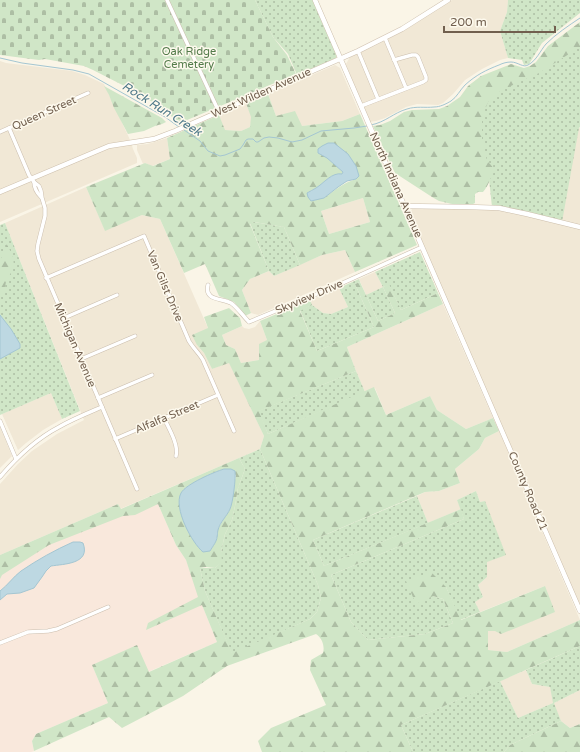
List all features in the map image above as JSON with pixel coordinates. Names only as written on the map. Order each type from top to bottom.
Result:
[{"type":"street","points":[[167,0],[219,112]]},
{"type":"street","name":"North Indiana Avenue","points":[[315,0],[475,370]]},
{"type":"street","name":"West Wilden Avenue","points":[[0,192],[33,181],[109,146],[150,140],[175,131],[358,51],[402,29],[448,0]]},
{"type":"street","points":[[385,38],[406,88]]},
{"type":"street","points":[[358,51],[378,99]]},
{"type":"street","points":[[361,106],[426,80],[416,55],[394,60]]},
{"type":"street","name":"Queen Street","points":[[0,132],[88,93]]},
{"type":"street","name":"Michigan Avenue","points":[[9,128],[33,181],[41,190],[45,208],[45,216],[37,251],[39,259],[137,489]]},
{"type":"street","points":[[405,206],[499,208],[580,227]]},
{"type":"street","name":"Van Gilst Drive","points":[[46,278],[144,236],[189,341],[203,360],[234,431]]},
{"type":"street","name":"Skyview Drive","points":[[208,285],[208,293],[210,296],[215,299],[231,303],[249,322],[336,286],[422,247]]},
{"type":"street","points":[[64,318],[117,295]]},
{"type":"street","points":[[81,359],[135,336]]},
{"type":"street","name":"County Road 21","points":[[475,370],[580,611]]},
{"type":"street","points":[[98,398],[152,375]]},
{"type":"street","name":"Alfalfa Street","points":[[115,439],[218,395]]},
{"type":"street","points":[[0,477],[16,459],[46,434],[102,407]]},
{"type":"street","points":[[164,418],[176,446],[176,456]]},
{"type":"street","points":[[0,421],[16,459]]},
{"type":"street","points":[[0,643],[28,632],[57,629],[108,607]]},
{"type":"shaded area","points":[[452,0],[508,0],[507,12],[500,31],[508,58],[500,60],[482,69],[465,80],[443,103],[438,105],[417,104],[406,107],[385,118],[369,122],[346,64],[350,57],[405,30]]},
{"type":"shaded area","points":[[0,61],[72,71],[104,84],[131,142],[137,158],[137,163],[0,222]]},
{"type":"shaded area","points":[[335,65],[340,68],[360,114],[342,121],[302,126],[276,116],[268,94]]},
{"type":"shaded area","points":[[246,103],[252,117],[250,127],[241,131],[224,130],[219,115]]},
{"type":"shaded area","points":[[579,128],[580,610],[410,214],[412,209],[415,208],[492,207]]},
{"type":"shaded area","points":[[167,138],[170,159],[152,166],[145,163],[143,164],[137,150],[137,145],[148,144]]},
{"type":"shaded area","points":[[86,187],[105,230],[142,215],[160,219],[208,328],[197,345],[204,353],[212,369],[229,362],[264,436],[260,449],[120,509],[118,504],[0,555],[0,484],[32,451],[57,434],[84,420],[5,223]]},
{"type":"shaded area","points":[[363,198],[370,222],[329,234],[321,211]]},
{"type":"shaded area","points":[[345,250],[355,272],[258,315],[251,313],[242,290],[250,279],[269,271],[274,276],[322,255]]},
{"type":"shaded area","points":[[375,272],[383,287],[366,295],[359,279]]},
{"type":"shaded area","points":[[339,288],[348,307],[331,314],[323,313],[312,305],[310,300]]},
{"type":"shaded area","points":[[443,304],[493,418],[466,429],[437,410],[430,396],[386,415],[375,388],[365,392],[347,347]]},
{"type":"shaded area","points":[[260,321],[267,340],[259,360],[241,363],[235,349],[226,345],[222,335],[242,326],[249,329],[255,327]]},
{"type":"shaded area","points":[[51,393],[62,419],[43,430],[18,450],[2,414]]},
{"type":"shaded area","points":[[0,427],[12,456],[0,468]]},
{"type":"shaded area","points":[[499,431],[580,620],[507,652],[488,650],[488,631],[495,631],[545,586],[480,612],[475,602],[483,597],[478,585],[487,577],[485,501],[480,502],[476,491],[457,500],[461,509],[428,523],[417,496],[425,492],[439,491],[460,483],[455,469],[479,449],[485,438]]},
{"type":"shaded area","points":[[154,495],[176,545],[186,560],[217,642],[148,672],[92,665],[108,703],[36,734],[32,741],[34,751],[0,752],[0,561]]},
{"type":"shaded area","points":[[526,670],[532,684],[550,687],[554,703],[580,690],[580,724],[570,728],[561,721],[553,703],[518,718],[500,681]]},
{"type":"green space","name":"Oak Ridge Cemetery","points":[[0,0],[255,0],[273,37],[287,55],[296,74],[180,123],[142,95],[84,66],[45,59],[39,60],[0,55]]},
{"type":"green space","points":[[255,0],[313,0],[337,55],[336,58],[297,75],[288,54],[273,37]]},
{"type":"green space","points":[[508,0],[580,0],[580,13],[542,43],[529,64],[524,65],[522,60],[508,58],[500,31],[507,12]]},
{"type":"green space","points":[[580,22],[580,47],[539,73],[498,92],[488,102],[482,117],[482,139],[487,161],[494,168],[494,172],[483,192],[478,192],[475,194],[475,203],[452,204],[439,201],[395,173],[373,126],[390,121],[404,112],[412,110],[439,109],[447,106],[460,97],[468,86],[481,76],[511,64],[524,68],[530,66],[536,62],[548,46]]},
{"type":"green space","points":[[580,46],[580,127],[562,222],[492,207],[488,170],[481,140],[480,117],[487,102],[497,91]]},
{"type":"green space","points":[[104,86],[162,118],[166,122],[144,131],[128,134]]},
{"type":"green space","points":[[268,94],[276,116],[295,111],[302,126],[342,121],[360,114],[417,245],[355,272],[345,250],[322,255],[300,265],[284,227],[254,222],[250,224],[269,271],[250,279],[242,290],[251,313],[245,316],[234,302],[219,296],[205,264],[184,273],[160,219],[142,215],[105,231],[86,187],[145,163],[153,166],[170,159],[167,138],[219,115],[225,130],[241,131],[250,127],[251,117],[246,103]],"holes":[[[327,158],[356,179],[343,185],[324,198],[307,193],[331,176],[338,174],[342,175],[343,172]],[[363,198],[370,222],[329,234],[321,211]]]},
{"type":"green space","points":[[254,222],[284,227],[300,265],[274,276],[269,271],[250,223]]},
{"type":"green space","points":[[5,223],[80,411],[62,419],[51,393],[0,415],[0,225]]},
{"type":"green space","points":[[7,244],[13,257],[14,267],[6,282],[3,292],[0,295],[0,261]]},
{"type":"green space","points":[[420,252],[438,293],[401,310],[389,285],[383,287],[375,272]]},
{"type":"green space","points":[[359,279],[360,282],[355,284],[374,327],[317,351],[300,310],[312,305],[323,313],[331,314],[348,307],[339,288]]},
{"type":"green space","points":[[360,282],[378,321],[395,313],[383,287],[389,284],[401,310],[438,293],[443,304],[347,347],[356,371],[259,411],[268,434],[374,387],[386,415],[430,396],[437,410],[466,429],[493,418],[499,431],[485,438],[479,449],[455,469],[460,483],[439,491],[425,492],[313,540],[324,566],[461,509],[464,519],[331,575],[351,622],[368,640],[425,634],[453,623],[443,599],[433,596],[416,604],[406,581],[431,572],[446,587],[461,620],[545,586],[555,612],[501,634],[495,631],[488,631],[488,650],[507,652],[580,620],[580,646],[401,725],[413,752],[262,752],[258,741],[271,728],[326,705],[310,670],[311,660],[323,653],[324,650],[321,640],[316,634],[227,666],[183,696],[122,728],[109,717],[34,751],[32,741],[36,734],[108,703],[92,665],[137,645],[149,672],[217,642],[202,605],[146,630],[148,623],[198,597],[186,560],[176,545],[158,504],[135,515],[123,516],[49,545],[2,575],[0,579],[0,555],[118,504],[121,509],[239,458],[245,469],[238,488],[232,520],[225,534],[221,552],[222,562],[215,568],[200,568],[205,591],[232,653],[310,619],[317,612],[321,598],[318,585],[260,449],[264,436],[229,363],[212,369],[204,353],[197,345],[192,335],[208,328],[204,317],[229,308],[240,318],[242,326],[222,335],[226,345],[235,349],[241,363],[259,360],[259,344],[267,340],[260,321],[310,300],[312,305],[300,311],[317,351],[374,327],[355,284]],"holes":[[[224,469],[236,475],[230,509],[217,531],[217,538],[210,551],[185,488],[213,473]]]},
{"type":"green space","points":[[383,287],[395,313],[378,321],[366,295]]},
{"type":"green space","points":[[356,371],[365,392],[268,434],[258,411]]},
{"type":"green space","points":[[260,449],[318,585],[321,598],[317,612],[310,619],[232,654],[205,591],[200,568],[215,568],[221,562],[221,552],[225,534],[232,520],[238,488],[245,469],[239,458]]},
{"type":"green space","points":[[476,491],[480,502],[485,501],[506,555],[487,562],[487,577],[478,585],[483,597],[475,602],[480,612],[460,620],[446,587],[433,596],[443,599],[453,623],[425,634],[368,640],[351,622],[331,575],[464,519],[457,500]]},
{"type":"green space","points":[[417,496],[428,523],[324,566],[313,540]]},
{"type":"green space","points":[[580,646],[580,690],[554,703],[561,721],[510,745],[504,752],[413,752],[401,725],[500,681],[518,718],[553,703],[550,687],[532,684],[526,670]]},
{"type":"green space","points":[[561,721],[570,728],[580,724],[580,752],[504,752],[510,745]]},
{"type":"water","points":[[328,143],[334,143],[348,154],[356,166],[359,176],[356,179],[347,181],[324,198],[311,201],[307,193],[331,176],[342,174],[343,172],[327,158],[318,153],[318,149]]},
{"type":"water","points":[[0,315],[11,329],[20,344],[20,348],[0,359]]},
{"type":"water","points":[[224,469],[231,469],[235,471],[231,506],[229,512],[219,527],[216,542],[210,551],[203,552],[194,541],[185,525],[179,499],[181,493],[194,482]]},
{"type":"water","points":[[73,542],[83,543],[84,550],[80,559],[75,562],[51,566],[34,588],[20,593],[7,594],[0,600],[0,591],[21,571],[46,555]]},
{"type":"waterway","name":"Rock Run Creek","points":[[371,125],[381,122],[410,108],[441,106],[451,101],[473,78],[506,62],[524,66],[528,65],[536,58],[550,40],[580,18]]},
{"type":"waterway","name":"Rock Run Creek","points":[[0,58],[89,74],[165,117],[179,127]]},
{"type":"waterway","name":"Rock Run Creek","points":[[184,130],[200,141],[208,151],[220,156],[240,149],[248,139],[253,139],[258,142],[269,137],[292,142],[302,140],[321,131],[367,126]]}]
